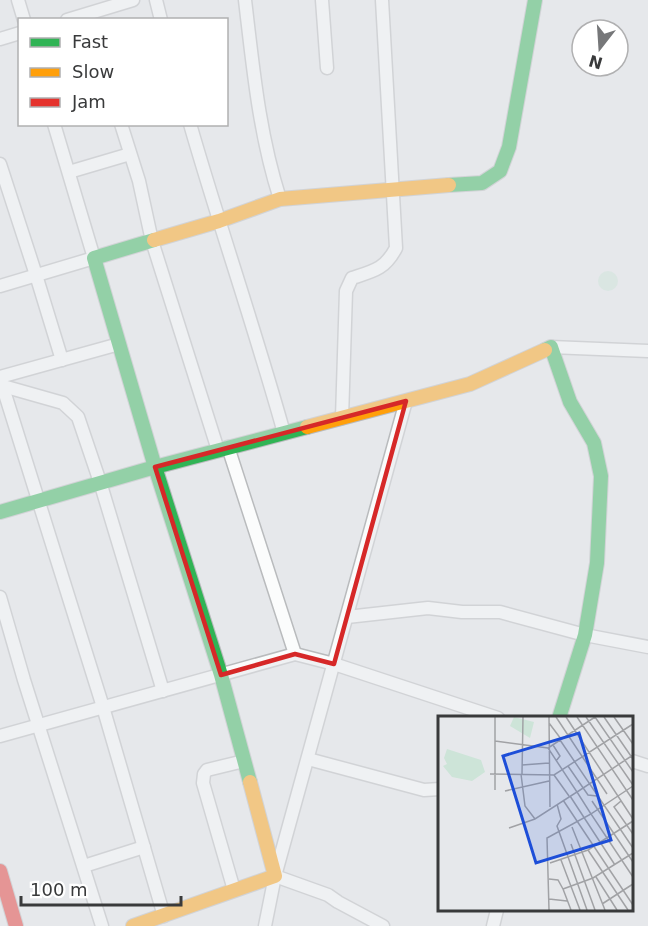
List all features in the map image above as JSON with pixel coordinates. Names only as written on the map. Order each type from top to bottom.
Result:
[{"type":"street","points":[[18,0],[23,18]]},
{"type":"street","points":[[82,0],[87,17],[133,0]]},
{"type":"street","points":[[156,0],[160,18]]},
{"type":"street","points":[[245,0],[257,102],[280,199]]},
{"type":"street","points":[[322,0],[327,68]]},
{"type":"street","points":[[342,418],[346,291],[352,278],[378,269],[390,260],[396,248],[382,0]]},
{"type":"street","points":[[0,286],[219,221],[280,199],[394,188],[482,183],[500,171],[509,147],[535,0]]},
{"type":"street","points":[[0,39],[18,34]]},
{"type":"street","points":[[55,126],[155,466],[221,675],[275,876]]},
{"type":"street","points":[[122,126],[139,181],[152,241],[295,654]]},
{"type":"street","points":[[191,126],[284,433]]},
{"type":"street","points":[[69,172],[130,154]]},
{"type":"street","points":[[0,165],[62,360]]},
{"type":"street","points":[[1,380],[119,344]]},
{"type":"street","points":[[551,347],[570,402],[594,442],[601,476],[597,563],[585,635],[559,716]]},
{"type":"street","points":[[0,512],[155,466],[470,384],[551,347],[648,351]]},
{"type":"street","points":[[1,380],[63,403],[78,417],[163,691]]},
{"type":"street","points":[[1,380],[144,847],[158,920]]},
{"type":"street","points":[[265,926],[275,876],[406,401]]},
{"type":"street","points":[[0,597],[102,926]]},
{"type":"street","points":[[346,617],[428,609],[500,612],[585,635],[648,647]]},
{"type":"street","points":[[0,736],[295,654],[334,664],[495,716]]},
{"type":"street","points":[[308,759],[424,790],[438,789]]},
{"type":"street","points":[[633,760],[648,766]]},
{"type":"street","points":[[234,890],[203,783],[207,770],[244,761]]},
{"type":"street","points":[[84,866],[144,847]]},
{"type":"street","points":[[0,871],[16,926]]},
{"type":"street","points":[[133,926],[158,920],[275,876],[328,895],[383,926]]},
{"type":"street","points":[[493,926],[497,911]]},
{"type":"highlighted area","points":[[406,401],[347,617],[334,664],[295,654],[221,675],[155,467]]},
{"type":"green space","points":[[608,271],[615,274],[618,281],[615,288],[608,291],[601,288],[598,281],[601,274]]},
{"type":"traffic: fast","points":[[449,185],[482,183],[500,171],[509,147],[535,0]]},
{"type":"traffic: fast","points":[[0,512],[155,467],[94,258],[154,240]]},
{"type":"traffic: fast","points":[[545,350],[551,347],[570,402],[594,443],[601,476],[597,563],[585,635],[560,716]]},
{"type":"traffic: fast","points":[[250,782],[221,675],[155,467],[307,427]]},
{"type":"traffic: slow","points":[[154,240],[219,221],[280,199],[449,185]]},
{"type":"traffic: slow","points":[[307,427],[470,384],[545,350]]},
{"type":"traffic: slow","points":[[133,926],[275,876],[250,782]]},
{"type":"traffic: jam","points":[[0,871],[16,926]]}]
